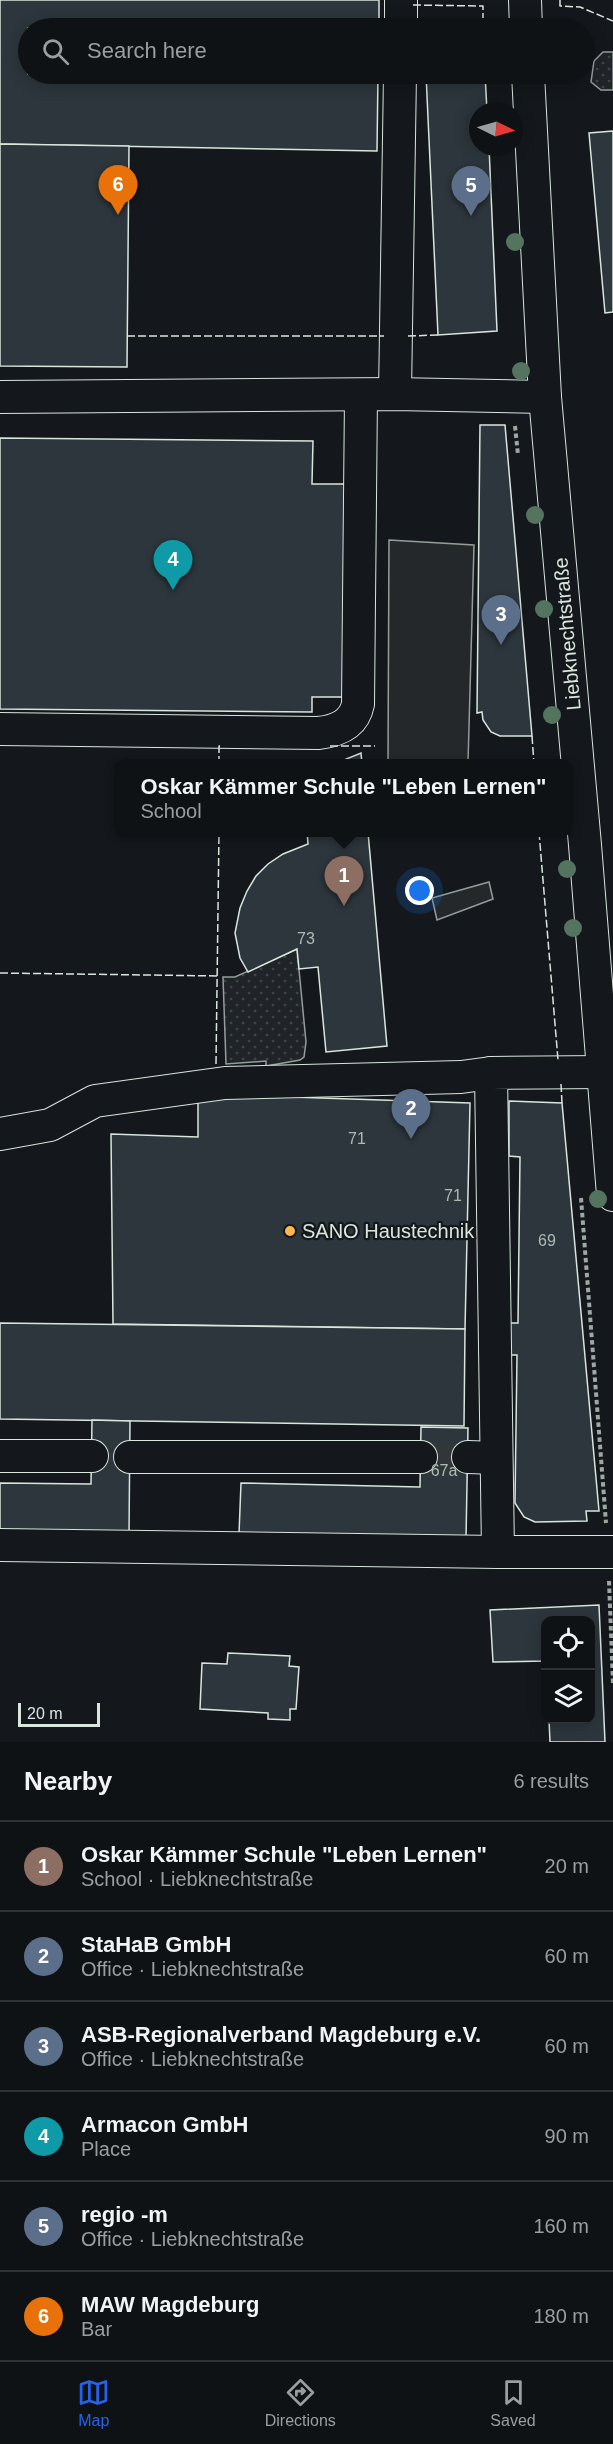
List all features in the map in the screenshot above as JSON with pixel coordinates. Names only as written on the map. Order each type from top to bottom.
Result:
[{"type":"street","points":[[401,0],[401,18]]},
{"type":"street","points":[[525,0],[526,18]]},
{"type":"street","points":[[395,394],[400,84]]},
{"type":"street","name":"Liebknechtstraße","points":[[529,84],[545,397],[600,880],[603,1072],[613,1195]]},
{"type":"street","points":[[0,729],[318,733],[335,730],[347,723],[354,716],[358,704],[361,394]]},
{"type":"street","points":[[0,397],[395,394],[545,397]]},
{"type":"street","points":[[0,1134],[50,1125],[95,1101],[225,1083],[461,1077],[491,1073],[603,1072]]},
{"type":"street","points":[[491,1073],[482,1458],[498,1552]]},
{"type":"street","points":[[0,1456],[92,1456]]},
{"type":"street","points":[[130,1457],[421,1457]]},
{"type":"street","points":[[0,1545],[611,1552]]},
{"type":"path","points":[[604,1499],[611,1552],[613,1684]]},
{"type":"shaded area","points":[[603,52],[613,52],[613,90],[601,90],[594,84],[595,60]]},
{"type":"shaded area","points":[[389,540],[474,545],[468,759],[388,759]]},
{"type":"shaded area","points":[[489,882],[493,899],[437,920],[432,898]]},
{"type":"shaded area","points":[[297,949],[306,1042],[304,1057],[300,1060],[266,1066],[266,1061],[226,1064],[223,977],[235,977]]},
{"type":"building","points":[[0,0],[379,0],[379,18],[18,18],[18,84],[378,84],[377,151],[0,144]]},
{"type":"building","points":[[426,84],[486,84],[487,102],[469,102],[469,156],[489,156],[497,331],[438,335]]},
{"type":"building","points":[[613,131],[613,312],[605,313],[589,133]]},
{"type":"building","points":[[0,144],[129,146],[127,367],[0,366]]},
{"type":"building","points":[[480,425],[505,425],[532,736],[500,736],[491,732],[483,720],[482,712],[477,713]]},
{"type":"building","points":[[0,438],[313,441],[312,484],[346,484],[344,697],[312,697],[312,712],[0,709]]},
{"type":"building","points":[[361,753],[362,759],[346,759]]},
{"type":"building","points":[[307,837],[368,837],[387,1046],[326,1052],[318,967],[299,969],[297,949],[248,972],[240,958],[235,933],[240,908],[247,891],[256,876],[268,864],[283,854],[308,844]]},
{"type":"building","name":"SANO Haustechnik","points":[[198,1094],[470,1103],[465,1329],[113,1324],[111,1134],[198,1137]]},
{"type":"building","points":[[509,1101],[562,1103],[599,1511],[586,1511],[587,1521],[535,1522],[524,1517],[515,1503],[517,1355],[508,1355],[509,1323],[518,1323],[520,1157],[509,1156]]},
{"type":"building","points":[[0,1323],[465,1329],[464,1426],[0,1419]]},
{"type":"building","points":[[92,1420],[130,1421],[129,1535],[0,1533],[0,1483],[91,1484]]},
{"type":"building","points":[[421,1427],[468,1428],[466,1539],[239,1534],[241,1483],[420,1487]]},
{"type":"building","points":[[599,1605],[605,1742],[550,1742],[549,1724],[595,1724],[595,1616],[541,1616],[541,1661],[493,1662],[490,1610]]},
{"type":"building","points":[[228,1653],[290,1656],[289,1666],[299,1667],[296,1709],[290,1709],[290,1720],[268,1719],[268,1713],[200,1709],[202,1663],[227,1664]]},
{"type":"tunnel","points":[[421,1457],[468,1457]]},
{"type":"fence","points":[[560,0],[560,6],[580,7],[613,21]]},
{"type":"fence","points":[[413,5],[483,6],[483,18]]},
{"type":"fence","points":[[408,336],[438,335]]},
{"type":"fence","points":[[127,336],[384,336]]},
{"type":"fence","points":[[532,736],[534,759]]},
{"type":"fence","points":[[219,759],[219,746],[222,746]]},
{"type":"fence","points":[[330,746],[375,746]]},
{"type":"fence","points":[[216,1064],[219,837]]},
{"type":"fence","points":[[539,837],[558,1060]]},
{"type":"fence","points":[[0,973],[219,976]]},
{"type":"fence","points":[[561,1084],[562,1103]]},
{"type":"place","name":"MAW Magdeburg","points":[[118,215]]},
{"type":"place","name":"regio -m","points":[[471,216]]},
{"type":"place","name":"Armacon GmbH","points":[[173,590]]},
{"type":"place","name":"ASB-Regionalverband Magdeburg e.V.","points":[[501,645]]},
{"type":"place","name":"Oskar Kämmer Schule \"Leben Lernen\"","points":[[344,906]]},
{"type":"place","name":"StaHaB GmbH","points":[[411,1139]]},
{"type":"place","name":"SANO Haustechnik","points":[[290,1231]]}]
